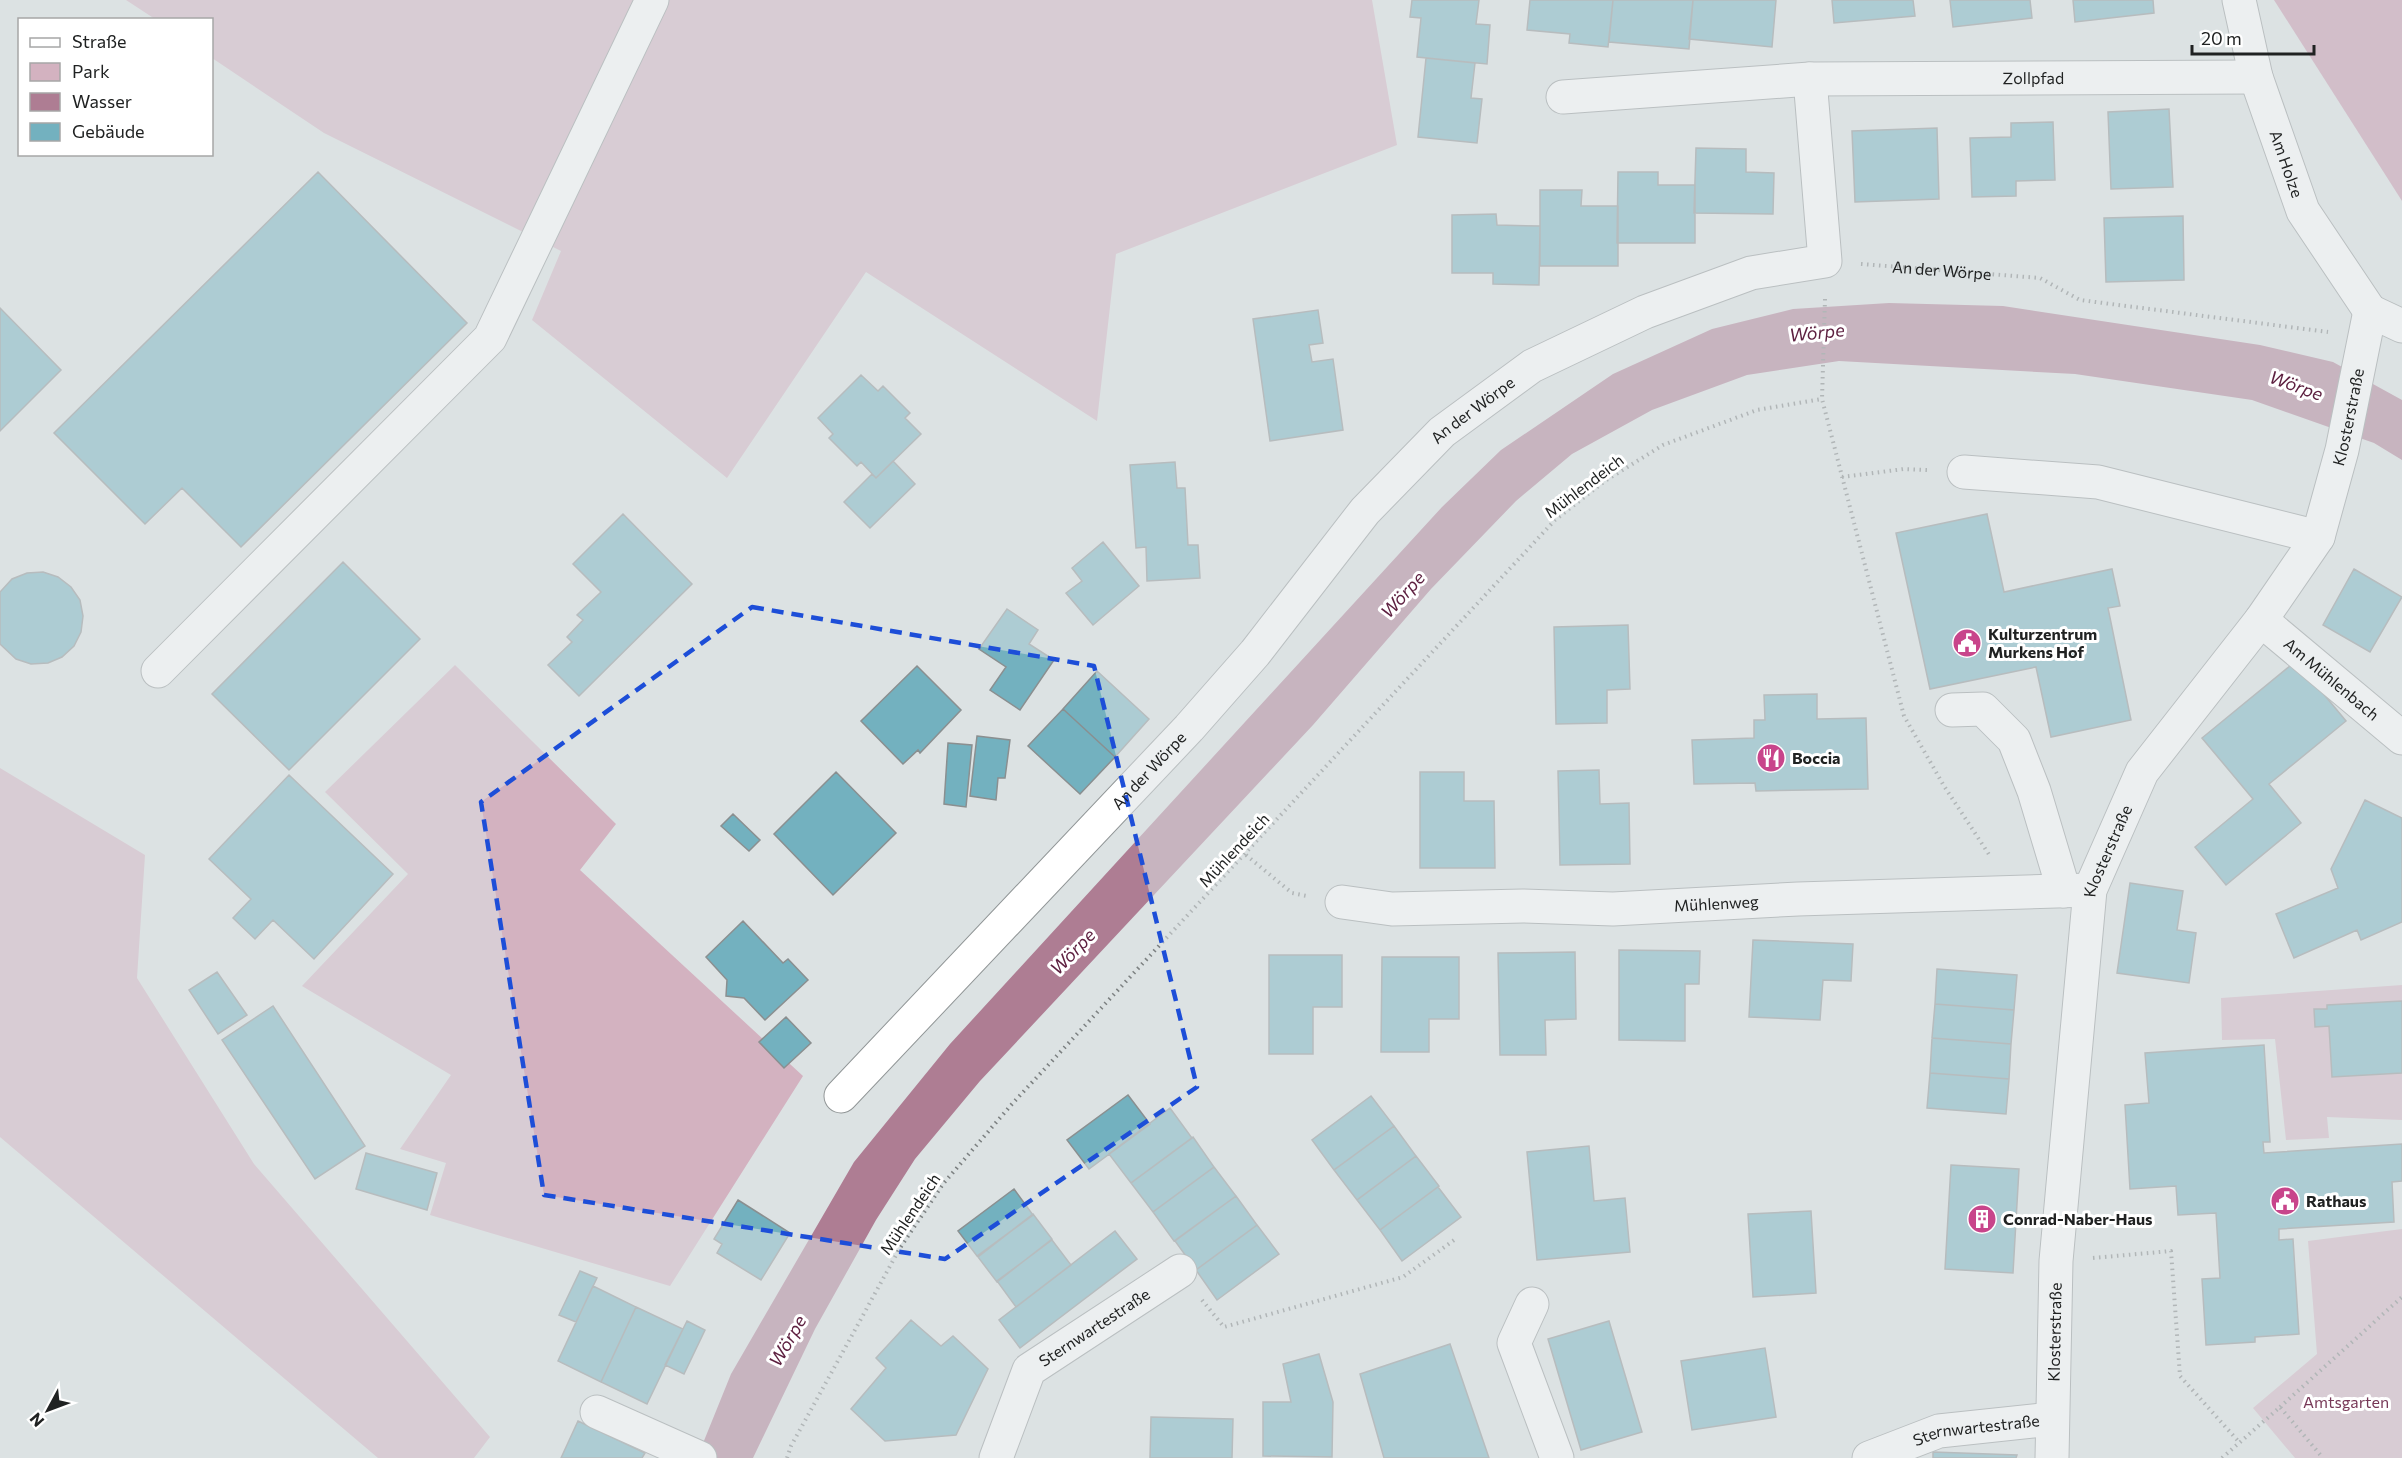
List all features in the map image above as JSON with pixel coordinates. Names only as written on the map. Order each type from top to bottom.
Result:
[{"type":"street","points":[[159,671],[490,338],[652,0]]},
{"type":"street","name":"Am Holze","points":[[2239,0],[2256,77],[2303,211],[2365,335]]},
{"type":"street","name":"Zollpfad","points":[[1563,97],[1810,79],[2256,77]]},
{"type":"street","points":[[1810,79],[1825,261]]},
{"type":"street","name":"An der Wörpe","points":[[841,1096],[1189,728],[1255,653],[1365,511],[1442,432],[1532,366],[1645,312],[1751,273],[1825,261]]},
{"type":"street","points":[[2365,335],[2402,326]]},
{"type":"street","name":"Klosterstraße","points":[[2052,1458],[2056,1261],[2077,891],[2142,772],[2261,620],[2318,537],[2342,450],[2365,335]]},
{"type":"street","points":[[1964,472],[2098,482],[2318,537]]},
{"type":"street","name":"Am Mühlenbach","points":[[2261,620],[2402,738]]},
{"type":"street","points":[[1952,710],[1983,709],[2014,740],[2077,891]]},
{"type":"street","name":"Mühlenweg","points":[[1342,903],[1392,909],[1523,906],[1613,909],[1798,899],[2077,891]]},
{"type":"street","name":"Sternwartestraße","points":[[996,1458],[1029,1370],[1180,1271]]},
{"type":"street","points":[[1532,1304],[1514,1343],[1557,1458]]},
{"type":"street","points":[[597,1412],[694,1456]]},
{"type":"street","name":"Sternwartestraße","points":[[1869,1458],[1939,1431],[2051,1419]]},
{"type":"path","name":"An der Wörpe","points":[[1825,261],[2040,278],[2080,300],[2365,335]]},
{"type":"path","points":[[1825,296],[1822,399],[1904,717],[1944,786],[2016,894]]},
{"type":"path","name":"Mühlendeich","points":[[787,1458],[791,1446],[900,1248],[943,1184],[1012,1104],[1246,855],[1555,520],[1605,481],[1663,445],[1756,410],[1822,399]]},
{"type":"path","points":[[1842,477],[1904,469],[1964,472]]},
{"type":"path","points":[[1246,855],[1292,892],[1342,903]]},
{"type":"path","points":[[1180,1271],[1224,1327],[1403,1277],[1457,1238]]},
{"type":"path","points":[[2056,1261],[2171,1251],[2180,1377],[2239,1443]]},
{"type":"path","points":[[2222,1458],[2402,1297]]},
{"type":"path","points":[[2280,1407],[2323,1458]]},
{"type":"highlighted area","points":[[752,607],[1094,666],[1197,1087],[945,1259],[544,1195],[481,802]]},
{"type":"green space","points":[[126,0],[1372,0],[1397,145],[1116,254],[1097,421],[866,272],[727,478],[532,320],[561,251],[324,133],[213,59],[213,18],[153,18]]},
{"type":"green space","points":[[455,665],[616,824],[580,870],[803,1076],[670,1286],[430,1215],[446,1163],[400,1149],[451,1075],[302,986],[408,874],[325,792]]},
{"type":"green space","points":[[0,768],[145,855],[137,978],[254,1164],[490,1437],[474,1458],[378,1458],[0,1137]]},
{"type":"green space","points":[[2402,985],[2402,1120],[2327,1117],[2329,1138],[2286,1140],[2275,1039],[2222,1040],[2221,998]]},
{"type":"green space","name":"Amtsgarten","points":[[2402,1229],[2402,1458],[2295,1458],[2253,1408],[2317,1354],[2308,1241]]},
{"type":"shaded area","points":[[2274,0],[2402,0],[2402,201]]},
{"type":"water","name":"Wörpe","points":[[1889,303],[2003,306],[2260,345],[2333,362],[2402,400],[2402,460],[2374,443],[2252,400],[2075,374],[1839,361],[1747,375],[1652,410],[1572,454],[1516,501],[1431,589],[1313,725],[980,1081],[915,1159],[876,1220],[815,1329],[753,1458],[697,1458],[731,1374],[854,1162],[950,1044],[1442,507],[1501,450],[1613,374],[1712,329],[1793,309]]},
{"type":"building","points":[[1412,0],[1479,0],[1476,24],[1490,25],[1487,64],[1417,57],[1421,18],[1410,17]]},
{"type":"building","points":[[1530,0],[1613,0],[1608,47],[1569,43],[1570,34],[1527,30]]},
{"type":"building","points":[[1613,0],[1693,0],[1689,49],[1609,42]]},
{"type":"building","points":[[1693,0],[1776,0],[1772,47],[1689,39]]},
{"type":"building","points":[[1832,0],[1913,0],[1915,16],[1834,23]]},
{"type":"building","points":[[1950,0],[2030,0],[2032,18],[1953,27]]},
{"type":"building","points":[[2073,0],[2153,0],[2154,13],[2075,22]]},
{"type":"building","points":[[1426,58],[1475,63],[1471,98],[1482,99],[1477,143],[1418,137]]},
{"type":"building","points":[[2169,109],[2173,187],[2111,189],[2108,112]]},
{"type":"building","points":[[2053,122],[2055,180],[2016,181],[2016,196],[1972,197],[1970,138],[2011,137],[2011,123]]},
{"type":"building","points":[[1937,128],[1939,199],[1855,202],[1852,131]]},
{"type":"building","points":[[1696,148],[1746,149],[1746,172],[1774,173],[1773,214],[1694,213]]},
{"type":"building","points":[[318,172],[467,323],[241,547],[182,488],[145,524],[54,433]]},
{"type":"building","points":[[1618,172],[1658,172],[1658,185],[1695,185],[1695,243],[1617,243]]},
{"type":"building","points":[[1540,190],[1582,190],[1581,206],[1618,206],[1618,266],[1540,266]]},
{"type":"building","points":[[1496,214],[1497,225],[1540,226],[1539,285],[1493,284],[1493,273],[1452,273],[1452,215]]},
{"type":"building","points":[[2183,216],[2184,280],[2106,282],[2104,218]]},
{"type":"building","points":[[0,308],[61,370],[0,431]]},
{"type":"building","points":[[1318,310],[1323,343],[1309,345],[1312,362],[1333,359],[1343,430],[1270,441],[1253,319]]},
{"type":"building","points":[[861,375],[878,391],[883,386],[910,413],[905,418],[921,434],[876,478],[861,462],[857,466],[829,438],[833,434],[818,418]]},
{"type":"building","points":[[893,461],[915,484],[870,528],[844,502],[872,474],[876,478]]},
{"type":"building","points":[[1175,462],[1177,488],[1185,488],[1188,545],[1198,545],[1200,578],[1147,581],[1146,547],[1136,548],[1130,465]]},
{"type":"building","points":[[623,514],[692,584],[579,696],[548,665],[572,642],[567,637],[583,620],[577,615],[601,592],[573,564]]},
{"type":"building","points":[[1987,514],[2004,592],[2112,569],[2120,606],[2108,608],[2131,720],[2051,737],[2036,667],[1930,689],[1896,533]]},
{"type":"building","points":[[1103,542],[1139,586],[1093,625],[1066,593],[1082,581],[1072,568]]},
{"type":"building","points":[[343,562],[420,639],[289,770],[212,694]]},
{"type":"building","points":[[2354,569],[2402,597],[2370,652],[2323,625]]},
{"type":"building","points":[[43,572],[58,577],[71,587],[80,600],[83,616],[81,632],[74,646],[62,657],[48,663],[31,664],[16,659],[0,644],[0,592],[12,579],[27,573]]},
{"type":"building","points":[[1007,609],[1038,630],[1029,644],[1054,660],[1020,710],[990,690],[1006,667],[979,649]]},
{"type":"building","points":[[1628,625],[1630,689],[1607,690],[1607,723],[1556,724],[1554,627]]},
{"type":"building","points":[[2296,661],[2346,721],[2269,784],[2301,823],[2226,885],[2195,847],[2253,799],[2202,738]]},
{"type":"building","points":[[917,666],[961,710],[920,753],[918,750],[903,764],[861,721]]},
{"type":"building","points":[[1097,671],[1149,719],[1115,757],[1063,709]]},
{"type":"building","points":[[1817,694],[1817,719],[1866,718],[1868,789],[1756,791],[1755,783],[1694,784],[1692,740],[1754,738],[1754,720],[1765,720],[1764,695]]},
{"type":"building","points":[[1063,709],[1115,757],[1080,794],[1028,746]]},
{"type":"building","points":[[977,736],[1010,740],[1005,778],[998,778],[996,800],[970,796]]},
{"type":"building","points":[[948,743],[972,745],[966,807],[944,804]]},
{"type":"building","points":[[1599,770],[1600,804],[1629,803],[1630,864],[1560,865],[1558,771]]},
{"type":"building","points":[[836,772],[896,833],[833,895],[774,834]]},
{"type":"building","points":[[1420,772],[1464,772],[1464,801],[1494,801],[1495,868],[1420,868]]},
{"type":"building","points":[[289,775],[393,874],[314,959],[273,920],[255,939],[233,918],[251,899],[209,859]]},
{"type":"building","points":[[2365,800],[2402,818],[2402,922],[2361,940],[2357,930],[2294,958],[2276,914],[2338,888],[2331,869]]},
{"type":"building","points":[[733,814],[760,840],[749,851],[721,826]]},
{"type":"building","points":[[2130,883],[2183,891],[2177,930],[2196,933],[2189,983],[2117,973]]},
{"type":"building","points":[[743,921],[783,963],[788,959],[808,980],[765,1020],[744,998],[726,996],[727,980],[706,957]]},
{"type":"building","points":[[1753,940],[1853,944],[1851,981],[1823,980],[1820,1020],[1749,1017]]},
{"type":"building","points":[[1619,950],[1700,951],[1699,984],[1685,984],[1685,1041],[1619,1040]]},
{"type":"building","points":[[1575,952],[1576,1019],[1545,1020],[1546,1055],[1500,1055],[1498,953]]},
{"type":"building","points":[[1269,955],[1342,955],[1342,1007],[1313,1007],[1313,1054],[1269,1054]]},
{"type":"building","points":[[1382,957],[1459,957],[1459,1019],[1429,1019],[1429,1052],[1381,1052]]},
{"type":"building","points":[[1937,969],[2017,975],[2014,1010],[1935,1004]]},
{"type":"building","points":[[217,972],[247,1015],[218,1034],[189,990]]},
{"type":"building","points":[[2402,1001],[2402,1073],[2332,1077],[2329,1026],[2315,1027],[2314,1009],[2327,1009],[2327,1005]]},
{"type":"building","points":[[1935,1004],[2014,1010],[2011,1044],[1932,1038]]},
{"type":"building","points":[[273,1006],[365,1146],[315,1179],[222,1040]]},
{"type":"building","points":[[786,1017],[811,1043],[784,1068],[759,1042]]},
{"type":"building","points":[[1932,1038],[2011,1044],[2009,1079],[1930,1073]]},
{"type":"building","name":"Rathaus","points":[[2264,1045],[2270,1142],[2263,1142],[2264,1153],[2402,1144],[2402,1181],[2392,1182],[2394,1222],[2279,1229],[2279,1240],[2293,1239],[2299,1334],[2255,1337],[2255,1342],[2206,1345],[2202,1279],[2220,1278],[2216,1213],[2178,1215],[2176,1186],[2130,1189],[2125,1105],[2149,1103],[2145,1053]]},
{"type":"building","points":[[1930,1073],[2009,1079],[2006,1114],[1927,1108]]},
{"type":"building","points":[[1128,1095],[1150,1124],[1089,1169],[1067,1140]]},
{"type":"building","points":[[1371,1096],[1394,1126],[1334,1170],[1312,1140]]},
{"type":"building","points":[[1170,1108],[1192,1138],[1131,1183],[1109,1154]]},
{"type":"building","points":[[1394,1126],[1416,1156],[1357,1200],[1334,1170]]},
{"type":"building","points":[[1193,1137],[1214,1167],[1153,1212],[1131,1183]]},
{"type":"building","points":[[1589,1146],[1594,1201],[1625,1198],[1630,1252],[1537,1260],[1527,1152]]},
{"type":"building","points":[[366,1153],[437,1173],[427,1210],[356,1189]]},
{"type":"building","points":[[1416,1156],[1439,1186],[1380,1230],[1357,1200]]},
{"type":"building","name":"Conrad-Naber-Haus","points":[[1951,1165],[2019,1169],[2013,1273],[1945,1269]]},
{"type":"building","points":[[1214,1167],[1236,1196],[1174,1241],[1153,1212]]},
{"type":"building","points":[[1438,1187],[1461,1217],[1402,1261],[1380,1230]]},
{"type":"building","points":[[1014,1189],[1033,1215],[977,1256],[958,1231]]},
{"type":"building","points":[[1236,1196],[1257,1225],[1196,1270],[1175,1241]]},
{"type":"building","points":[[738,1200],[790,1233],[761,1280],[717,1253],[722,1244],[714,1239]]},
{"type":"building","points":[[1811,1211],[1816,1293],[1753,1297],[1748,1214]]},
{"type":"building","points":[[1033,1214],[1052,1239],[997,1282],[978,1257]]},
{"type":"building","points":[[1257,1225],[1279,1254],[1217,1300],[1196,1270]]},
{"type":"building","points":[[1115,1231],[1137,1259],[1020,1348],[999,1320]]},
{"type":"building","points":[[1052,1240],[1071,1265],[1016,1307],[997,1281]]},
{"type":"building","points":[[580,1271],[597,1278],[576,1322],[559,1315]]},
{"type":"building","points":[[593,1286],[636,1307],[601,1382],[558,1361]]},
{"type":"building","points":[[636,1307],[683,1329],[647,1404],[601,1382]]},
{"type":"building","points":[[911,1320],[941,1346],[953,1336],[988,1369],[956,1435],[885,1441],[851,1409],[886,1368],[876,1358]]},
{"type":"building","points":[[687,1321],[705,1330],[684,1374],[665,1365]]},
{"type":"building","points":[[1609,1321],[1642,1432],[1581,1450],[1548,1339]]},
{"type":"building","points":[[1450,1344],[1489,1458],[1384,1458],[1360,1374]]},
{"type":"building","points":[[1765,1348],[1776,1417],[1692,1430],[1681,1361]]},
{"type":"building","points":[[1319,1354],[1333,1402],[1332,1457],[1263,1456],[1263,1402],[1291,1402],[1283,1364]]},
{"type":"building","points":[[1151,1417],[1233,1419],[1232,1458],[1150,1458]]},
{"type":"building","points":[[578,1421],[645,1453],[642,1458],[561,1458]]},
{"type":"building","points":[[1933,1452],[2017,1455],[2016,1458],[1933,1458]]},
{"type":"place","name":"Kulturzentrum Murkens Hof","points":[[1967,643]]},
{"type":"place","name":"Boccia","points":[[1771,758]]},
{"type":"place","name":"Rathaus","points":[[2285,1201]]},
{"type":"place","name":"Conrad-Naber-Haus","points":[[1982,1219]]}]
